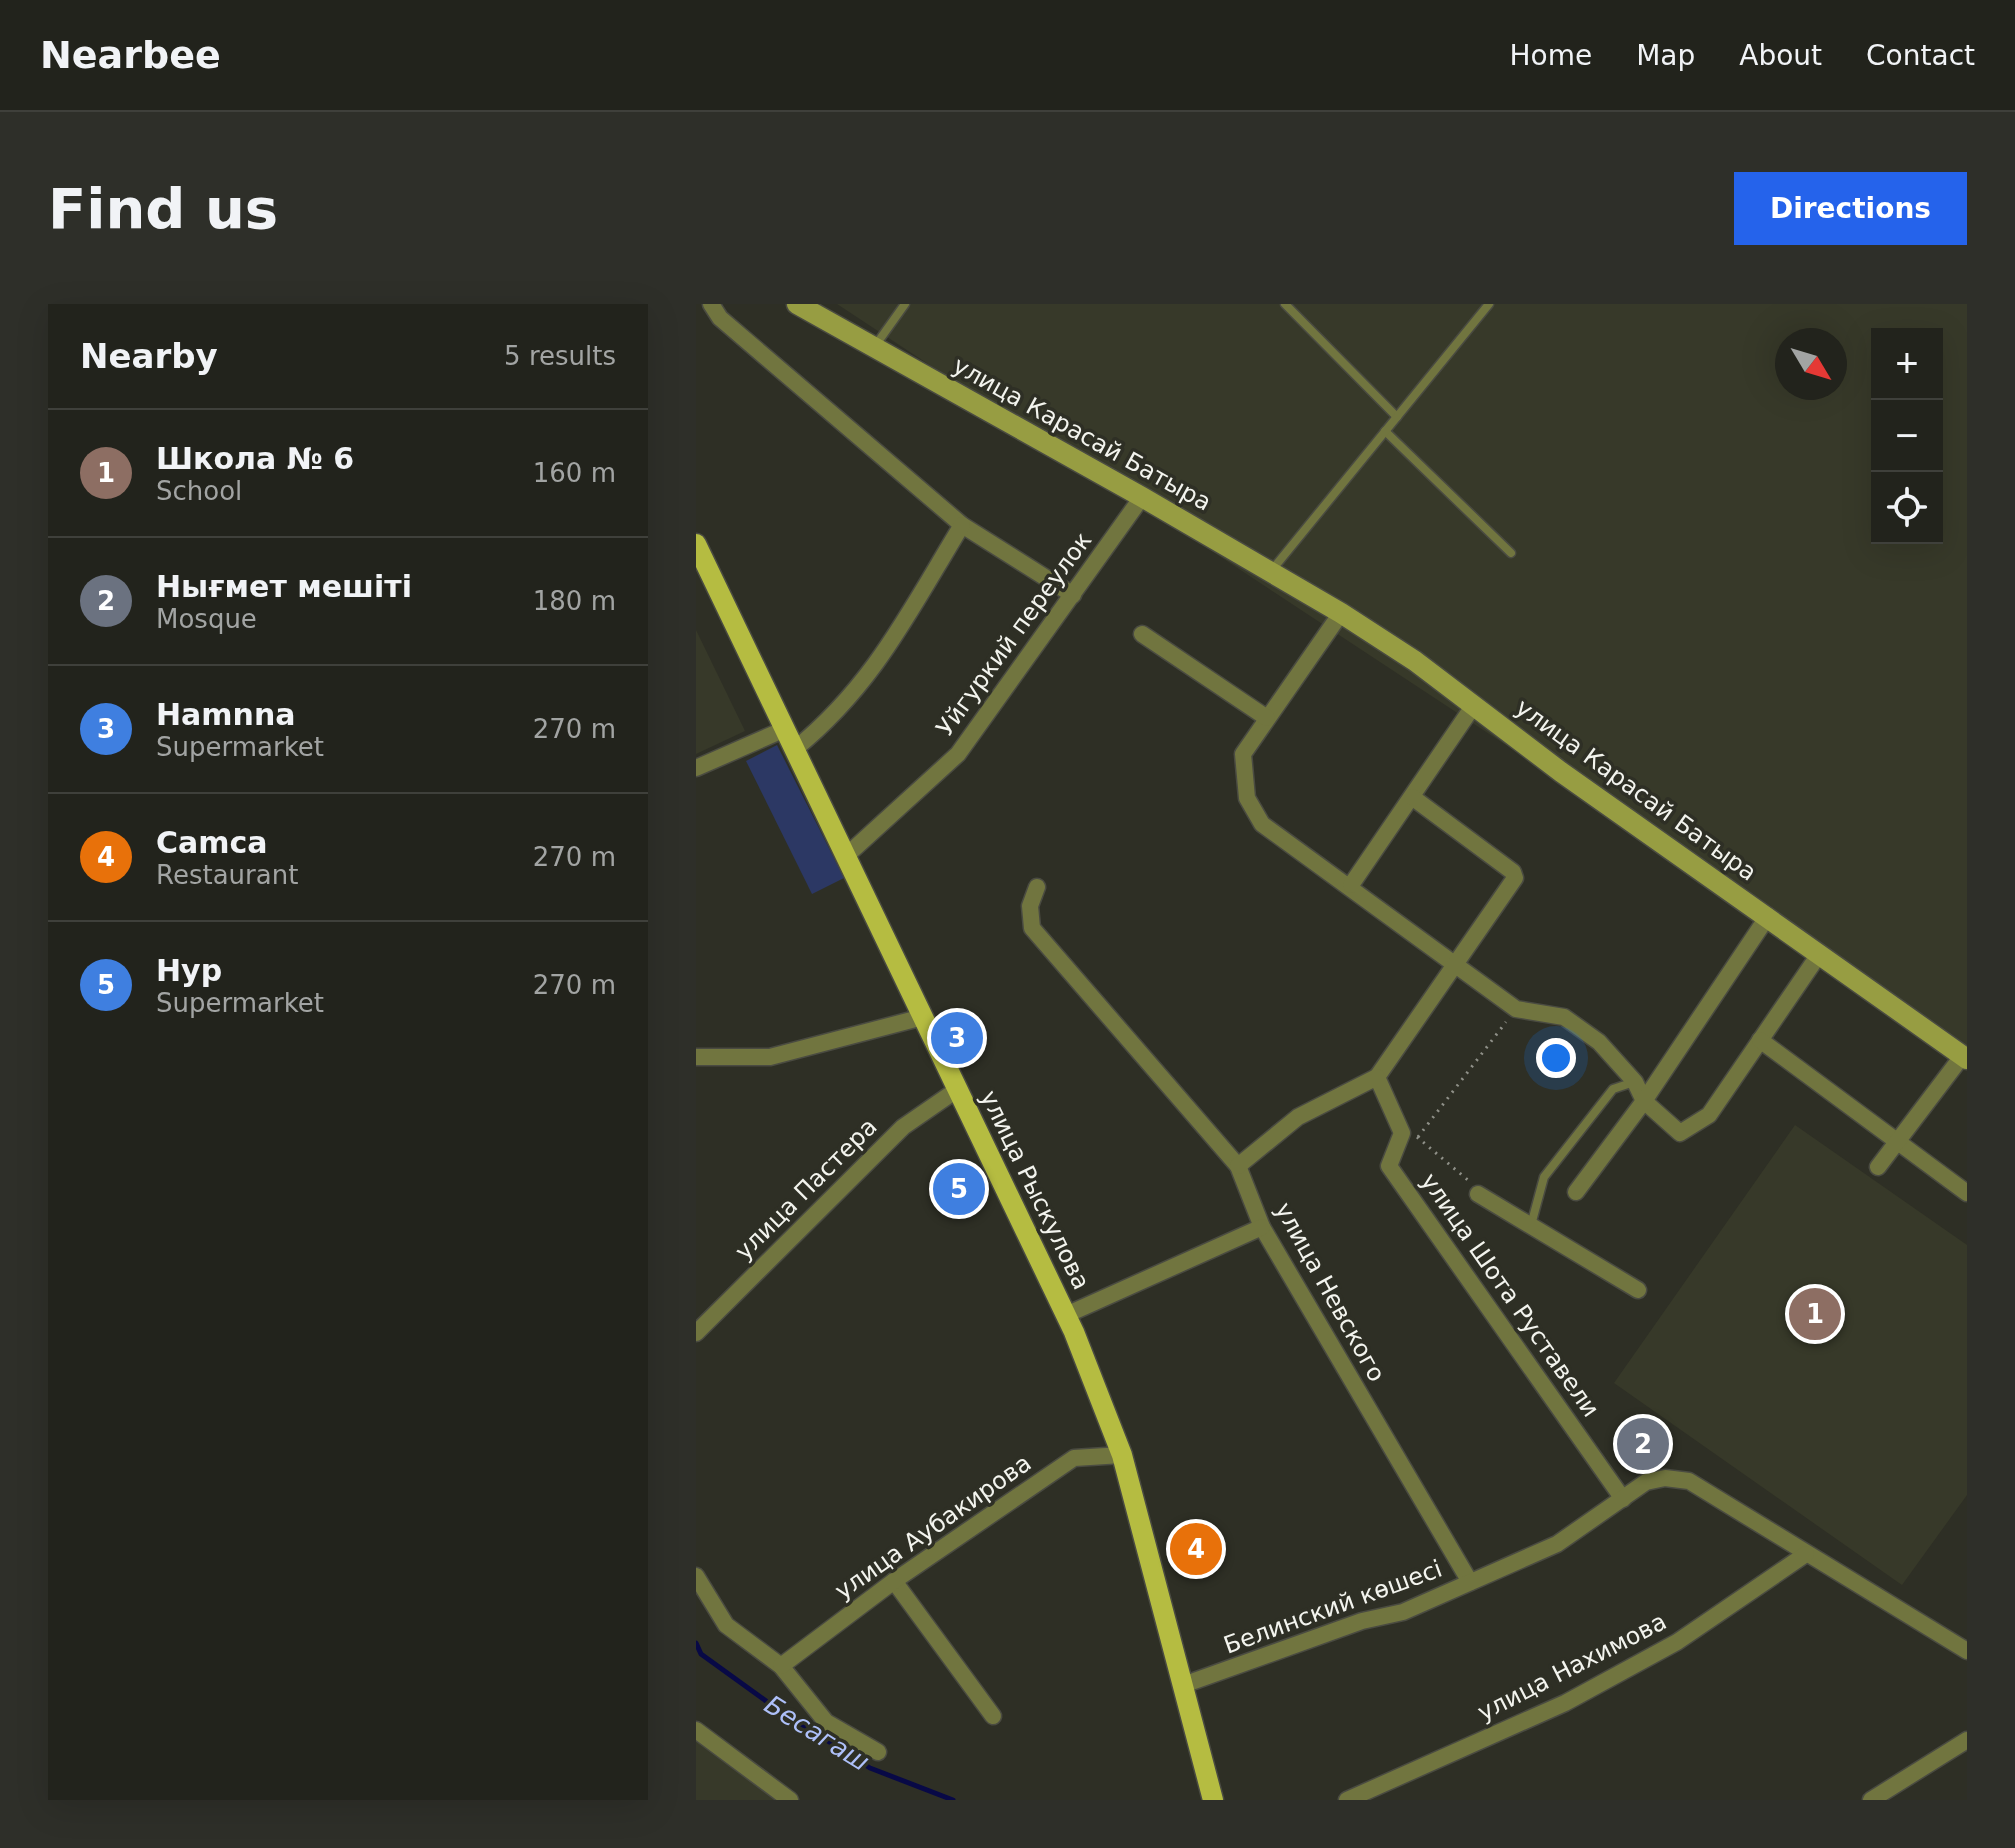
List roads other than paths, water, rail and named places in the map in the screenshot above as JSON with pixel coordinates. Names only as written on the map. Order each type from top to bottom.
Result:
[{"type":"main road","name":"улица Карасай Батыра","points":[[797,304],[1142,497],[1341,613],[1965,1057]]},
{"type":"main road","name":"улица Рыскулова","points":[[696,544],[1066,1315],[1122,1455],[1213,1800]]},
{"type":"street","points":[[711,304],[720,318],[962,525],[1073,595]]},
{"type":"street","name":"Уйгуркий переулок","points":[[846,856],[958,754],[1142,497]]},
{"type":"street","points":[[795,749],[834,717],[877,665],[962,525]]},
{"type":"street","points":[[1341,613],[1243,754],[1247,798],[1262,824],[1351,885],[1455,967],[1516,1009],[1564,1017],[1599,1042],[1635,1082],[1644,1101],[1680,1133],[1709,1115],[1820,953]]},
{"type":"street","points":[[1142,634],[1267,718]]},
{"type":"street","points":[[1351,885],[1474,705]]},
{"type":"street","points":[[696,768],[785,729]]},
{"type":"street","points":[[1238,1166],[1298,1117],[1377,1077],[1514,884],[1513,872],[1412,797]]},
{"type":"street","name":"улица Невского","points":[[1037,887],[1030,906],[1032,928],[1238,1166],[1262,1227],[1470,1582]]},
{"type":"street","points":[[1576,1192],[1644,1101],[1768,916]]},
{"type":"street","points":[[696,1057],[770,1057],[923,1017]]},
{"type":"street","points":[[1760,1040],[1898,1138],[1967,1193]]},
{"type":"street","name":"улица Карасай Батыра","points":[[1878,1167],[1965,1057]]},
{"type":"street","name":"улица Шота Руставели","points":[[1377,1077],[1410,1135],[1389,1166],[1623,1499]]},
{"type":"street","name":"улица Пастера","points":[[696,1333],[903,1127],[958,1089]]},
{"type":"street","points":[[1478,1194],[1638,1290]]},
{"type":"street","points":[[1066,1315],[1262,1227]]},
{"type":"street","name":"улица Аубакирова","points":[[781,1666],[894,1581],[1074,1458],[1122,1455]]},
{"type":"street","points":[[1623,1499],[1646,1482],[1665,1478],[1689,1481],[1967,1651]]},
{"type":"street","name":"Белинский көшесi","points":[[1183,1685],[1362,1621],[1403,1612],[1557,1544],[1623,1499]]},
{"type":"street","name":"улица Нахимова","points":[[1347,1800],[1565,1703],[1677,1642],[1806,1554]]},
{"type":"street","points":[[696,1576],[726,1625],[781,1666],[826,1722],[878,1752]]},
{"type":"street","points":[[894,1581],[993,1716]]},
{"type":"street","points":[[696,1730],[790,1800]]},
{"type":"street","points":[[1871,1800],[1967,1740]]},
{"type":"lane","points":[[874,348],[905,304]]},
{"type":"lane","points":[[1285,304],[1397,417]]},
{"type":"lane","points":[[1271,571],[1489,304]]},
{"type":"lane","points":[[1385,431],[1511,553]]},
{"type":"lane","points":[[1531,1225],[1544,1177],[1613,1089],[1635,1082]]},
{"type":"waterway","name":"Бесагаш","points":[[696,1643],[701,1654],[773,1706],[870,1768],[953,1800]]},
{"type":"place","name":"Hamnna","points":[[957,1038]]},
{"type":"place","name":"Hyp","points":[[959,1189]]},
{"type":"place","name":"Школа № 6","points":[[1815,1314]]},
{"type":"place","name":"Нығмет мешіті","points":[[1643,1444]]},
{"type":"place","name":"Camca","points":[[1196,1549]]}]
